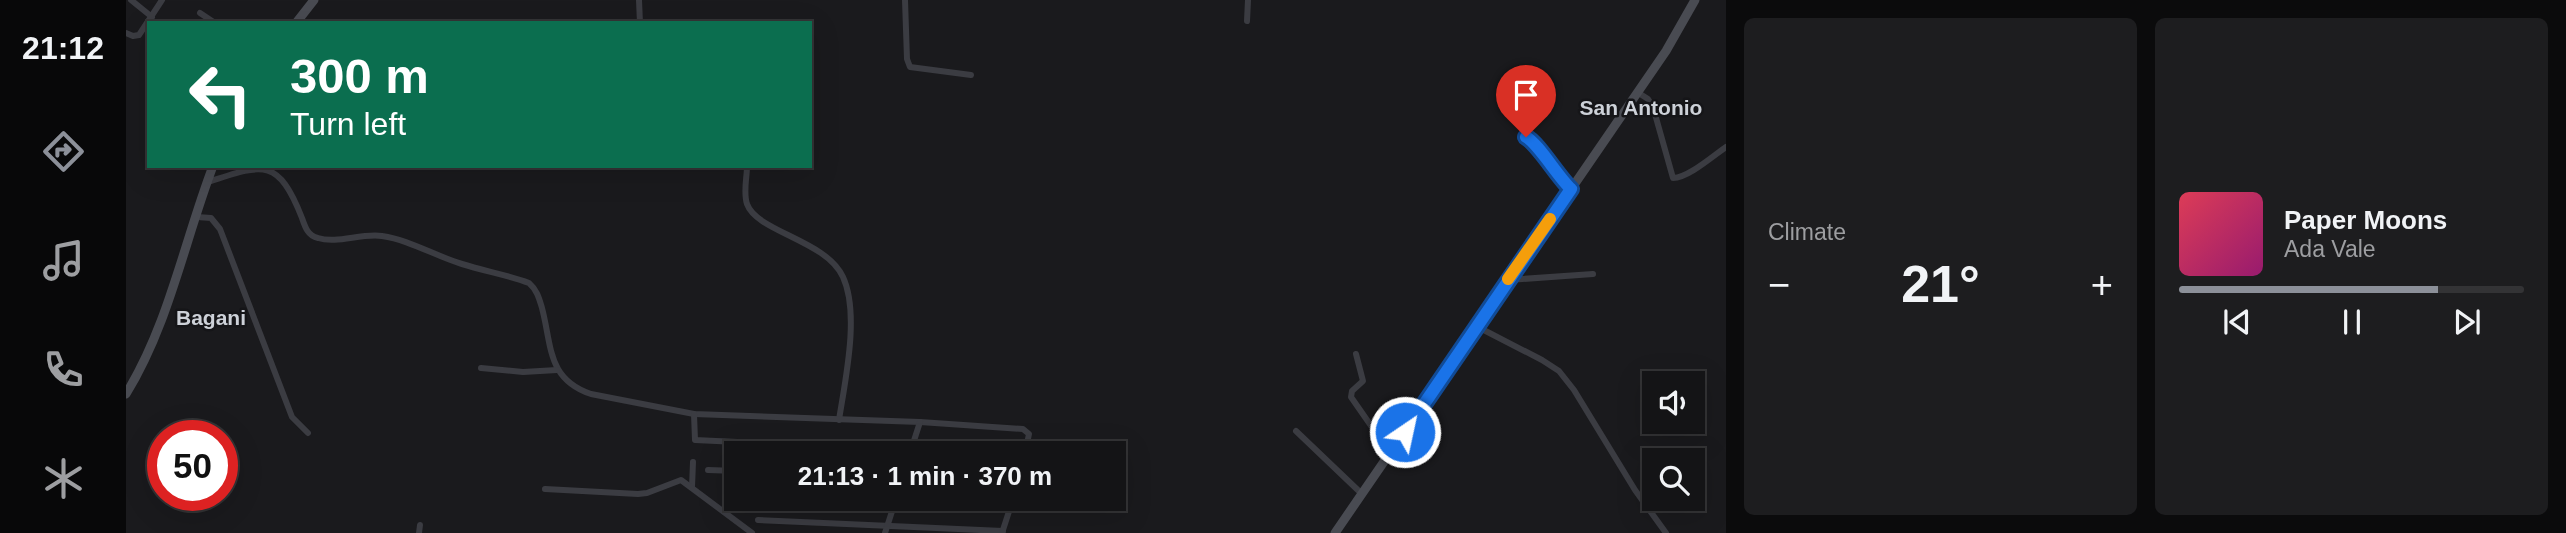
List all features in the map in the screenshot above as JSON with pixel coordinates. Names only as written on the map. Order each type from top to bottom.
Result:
[{"type":"main road","points":[[298,21],[314,0]]},
{"type":"main road","points":[[1335,533],[1666,51],[1695,0]]},
{"type":"main road","points":[[126,394],[158,328],[212,168]]},
{"type":"street","points":[[131,0],[152,16]]},
{"type":"street","points":[[149,21],[162,0]]},
{"type":"street","points":[[639,0],[640,21]]},
{"type":"street","points":[[905,0],[907,60],[910,67],[971,75]]},
{"type":"street","points":[[1247,21],[1248,0]]},
{"type":"street","points":[[200,13],[212,21]]},
{"type":"street","points":[[126,33],[139,35],[147,23]]},
{"type":"street","points":[[1637,92],[1648,99],[1653,107],[1673,178],[1679,179],[1726,147]]},
{"type":"street","points":[[1526,137],[1533,141],[1571,189]]},
{"type":"street","points":[[747,168],[746,203],[751,211],[761,220],[812,247],[837,267],[844,278],[850,312],[839,420]]},
{"type":"street","points":[[207,182],[249,169],[267,169],[274,173],[288,190],[306,229],[315,238],[368,235],[393,238],[463,265],[529,283],[539,299],[557,370],[575,388],[591,394],[694,414],[920,422],[1026,430],[1028,441]]},
{"type":"street","points":[[197,218],[211,218],[220,229],[292,417],[308,433]]},
{"type":"street","points":[[1508,280],[1593,274]]},
{"type":"street","points":[[1476,326],[1559,371],[1635,490],[1666,533]]},
{"type":"street","points":[[1356,355],[1363,381],[1352,391],[1351,397],[1390,453]]},
{"type":"street","points":[[481,368],[523,372],[557,370]]},
{"type":"street","points":[[694,414],[695,440],[724,442]]},
{"type":"street","points":[[914,441],[920,422]]},
{"type":"street","points":[[1296,432],[1362,494]]},
{"type":"street","points":[[692,488],[693,462]]},
{"type":"street","points":[[708,470],[724,471]]},
{"type":"street","points":[[545,489],[638,494],[681,480],[752,533]]},
{"type":"street","points":[[886,529],[892,511]]},
{"type":"street","points":[[758,520],[886,529],[1002,532],[1009,511]]},
{"type":"street","points":[[419,533],[420,525]]},
{"type":"slow traffic","points":[[1508,279],[1550,219]]},
{"type":"district","name":"San Antonio","points":[[1641,108]]},
{"type":"district","name":"Bagani","points":[[211,318]]},
{"type":"route","points":[[1405,432],[1571,189],[1533,141],[1526,137]]}]
